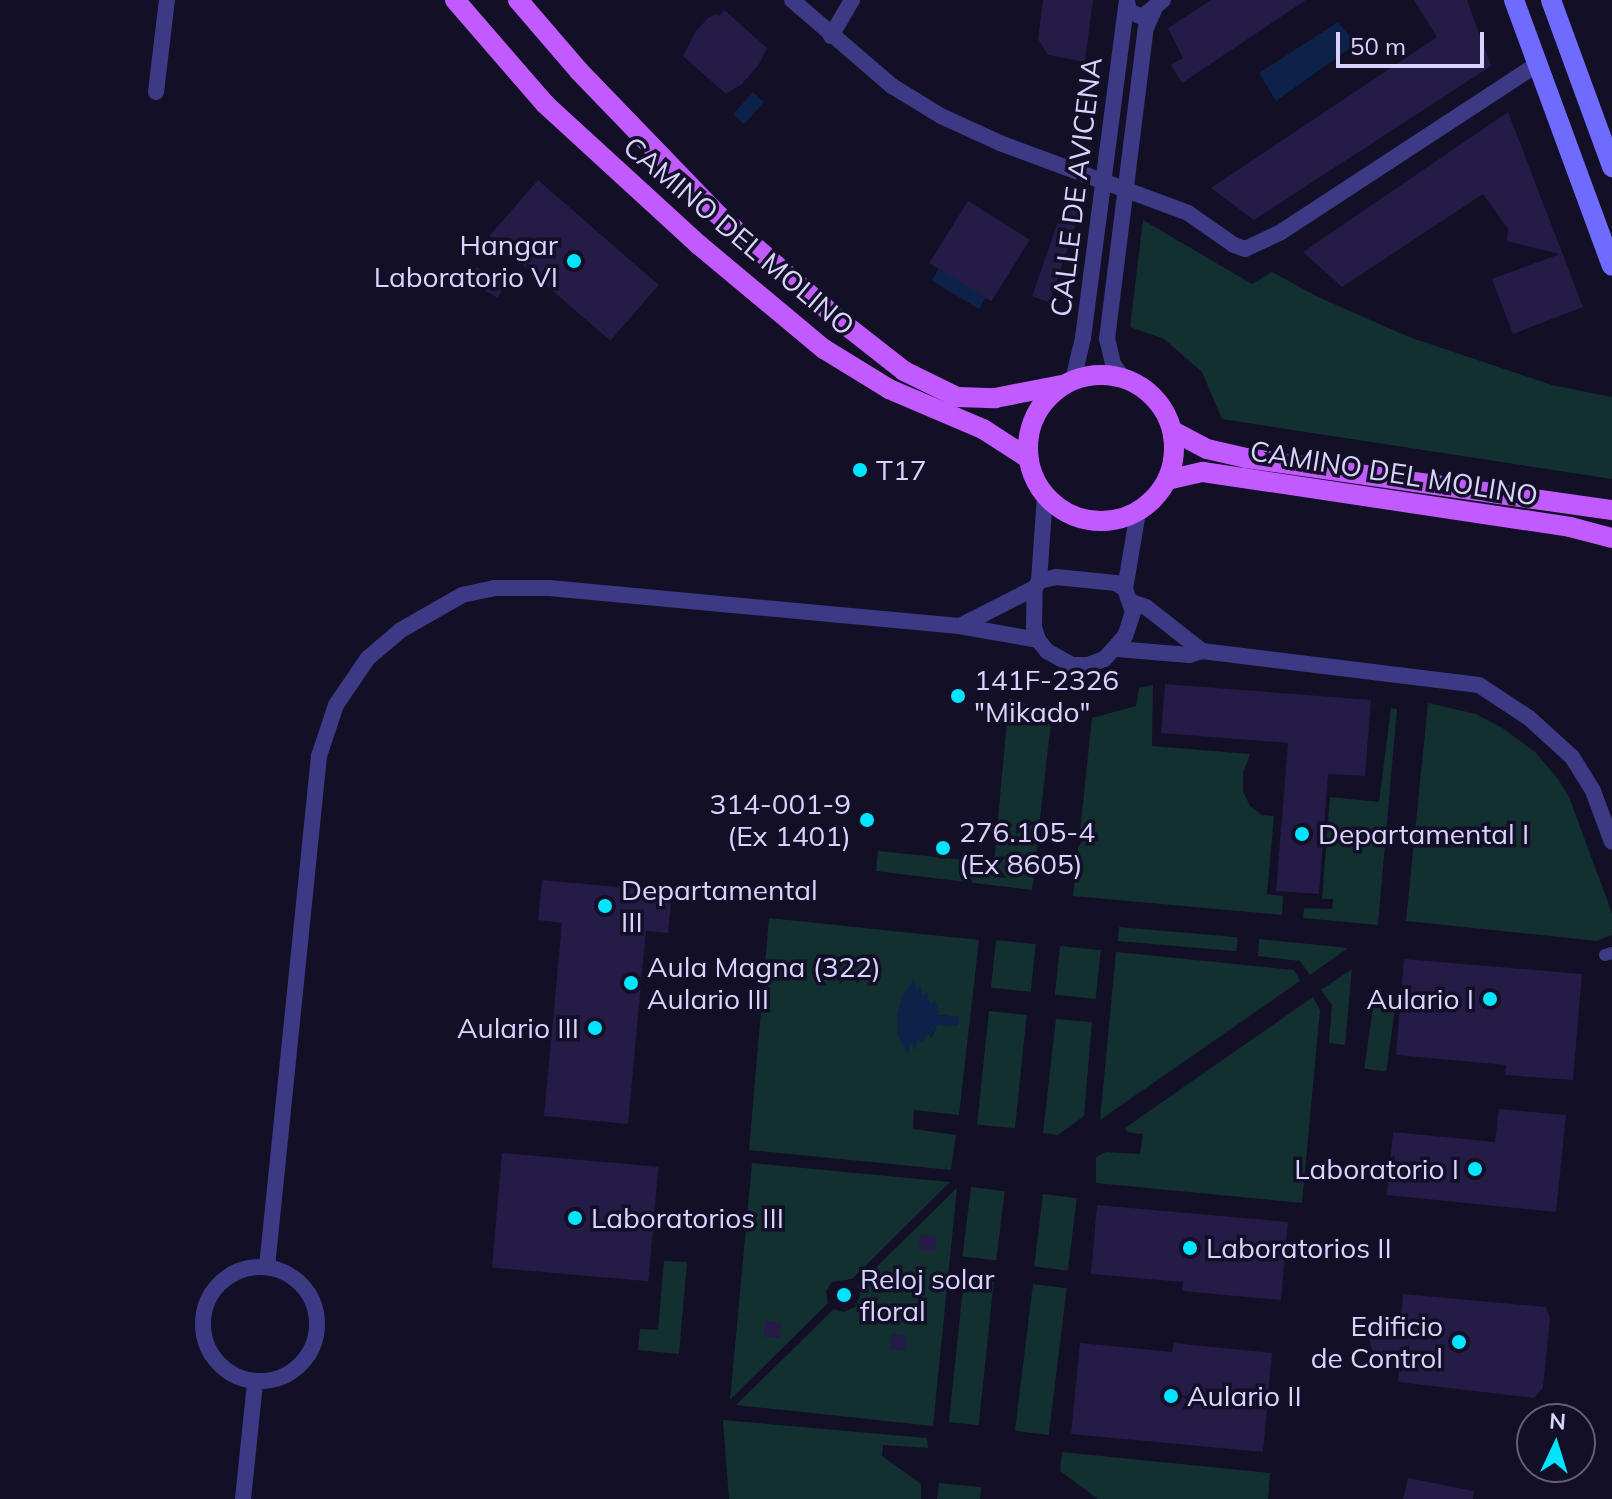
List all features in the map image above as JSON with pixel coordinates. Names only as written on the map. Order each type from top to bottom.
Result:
[{"type":"main road","name":"CAMINO DEL MOLINO","points":[[455,0],[545,104],[699,245],[824,349],[889,389],[983,429],[1028,458]]},
{"type":"main road","name":"CAMINO DEL MOLINO","points":[[518,0],[579,71],[716,213],[839,320],[904,371],[957,397],[995,398],[1067,383]]},
{"type":"main road","points":[[1514,0],[1612,266]]},
{"type":"main road","points":[[1551,0],[1612,167]]},
{"type":"main road","points":[[1098,375],[1123,378],[1155,398],[1173,431],[1174,456],[1160,493],[1138,512],[1122,519],[1088,521],[1065,512],[1045,496],[1033,478],[1028,458],[1028,437],[1034,417],[1046,399],[1067,383],[1098,375]]},
{"type":"main road","name":"CAMINO DEL MOLINO","points":[[1173,431],[1207,449],[1246,458],[1612,510]]},
{"type":"main road","name":"CAMINO DEL MOLINO","points":[[1167,480],[1203,472],[1570,527],[1612,538]]},
{"type":"street","points":[[156,92],[167,0]]},
{"type":"street","points":[[792,0],[892,86],[941,116],[1000,143],[1101,178],[1188,213],[1234,245],[1245,249],[1259,244],[1538,64]]},
{"type":"street","points":[[831,36],[852,0]]},
{"type":"street","points":[[1127,0],[1129,11],[1135,16],[1142,17],[1158,5]]},
{"type":"street","name":"CALLE DE AVICENA","points":[[1067,383],[1083,338],[1101,178],[1127,0]]},
{"type":"street","points":[[1123,378],[1113,364],[1107,339],[1146,28],[1158,5]]},
{"type":"street","points":[[1045,496],[1034,627],[1038,640],[1047,651],[1072,665],[1088,665],[1104,659],[1117,649],[1133,612],[1128,595],[1138,512]]},
{"type":"street","points":[[959,626],[1056,577],[1116,583],[1202,651]]},
{"type":"street","points":[[267,1267],[319,756],[336,705],[368,658],[401,630],[462,595],[494,588],[549,588],[959,626],[1038,640]]},
{"type":"street","points":[[1117,649],[1189,655],[1202,651],[1479,685],[1529,718],[1572,757],[1593,791],[1612,842]]},
{"type":"street","points":[[267,1267],[281,1271],[305,1288],[313,1300],[318,1329],[304,1362],[290,1374],[255,1382],[237,1377],[222,1368],[207,1345],[203,1318],[207,1301],[217,1285],[231,1274],[248,1268],[267,1267]]},
{"type":"street","points":[[243,1499],[255,1382]]},
{"type":"green space","points":[[1143,220],[1252,284],[1272,272],[1318,297],[1409,337],[1552,385],[1612,397],[1612,479],[1222,419],[1202,372],[1164,339],[1130,327]]},
{"type":"green space","points":[[1153,685],[1152,746],[1250,754],[1243,773],[1243,791],[1250,806],[1262,815],[1274,816],[1267,894],[1283,896],[1282,915],[1073,896],[1092,718],[1136,706],[1139,688]]},
{"type":"green space","points":[[1009,698],[1052,713],[1032,890],[876,871],[878,851],[994,863]]},
{"type":"green space","points":[[1428,703],[1476,714],[1504,729],[1535,752],[1558,779],[1569,797],[1612,913],[1612,935],[1597,941],[1406,921]]},
{"type":"green space","points":[[1391,708],[1397,709],[1378,925],[1303,918],[1304,908],[1332,909],[1333,899],[1322,899],[1330,797],[1379,802]]},
{"type":"green space","points":[[769,918],[979,940],[959,1115],[914,1110],[913,1129],[956,1135],[951,1170],[749,1150]],"holes":[[[914,980],[916,992],[939,1015],[958,1017],[937,1025],[932,1037],[928,1032],[918,1037],[914,1048],[911,1043]]]},
{"type":"green space","points":[[1119,927],[1238,937],[1236,951],[1118,941]]},
{"type":"green space","points":[[1259,939],[1348,948],[1310,975],[1300,961],[1258,956]]},
{"type":"green space","points":[[996,940],[1036,944],[1031,992],[991,988]]},
{"type":"green space","points":[[1060,946],[1101,950],[1096,999],[1055,995]]},
{"type":"green space","points":[[1116,952],[1294,970],[1300,981],[1100,1120]]},
{"type":"green space","points":[[1352,969],[1345,1045],[1329,1043],[1332,1005],[1321,990]]},
{"type":"green space","points":[[1313,997],[1320,1010],[1302,1203],[1096,1183],[1096,1157],[1106,1152],[1140,1154],[1143,1134],[1127,1132],[1125,1128]]},
{"type":"green space","points":[[1373,1007],[1395,1010],[1386,1071],[1364,1068]]},
{"type":"green space","points":[[989,1011],[1027,1015],[1015,1128],[977,1124]]},
{"type":"green space","points":[[1056,1019],[1092,1022],[1084,1116],[1058,1135],[1043,1133]]},
{"type":"green space","points":[[752,1163],[950,1182],[852,1279],[832,1282],[826,1291],[828,1303],[730,1400]]},
{"type":"green space","points":[[971,1187],[1005,1191],[996,1261],[962,1256]]},
{"type":"green space","points":[[957,1188],[933,1426],[736,1405],[834,1309],[844,1312],[855,1307],[860,1297],[858,1285]]},
{"type":"green space","points":[[1043,1194],[1077,1198],[1068,1271],[1034,1266]]},
{"type":"green space","points":[[664,1261],[687,1262],[679,1354],[638,1350],[640,1329],[658,1330]]},
{"type":"green space","points":[[964,1278],[994,1281],[979,1425],[949,1422]]},
{"type":"green space","points":[[1033,1284],[1067,1288],[1049,1435],[1015,1431]]},
{"type":"green space","points":[[723,1420],[927,1438],[928,1448],[883,1445],[882,1456],[921,1484],[921,1499],[729,1499]]},
{"type":"green space","points":[[1062,1452],[1270,1473],[1268,1499],[1098,1499],[1060,1471]]},
{"type":"green space","points":[[939,1483],[981,1487],[980,1499],[937,1499]]},
{"type":"water","points":[[1338,22],[1356,44],[1276,101],[1259,73]]},
{"type":"water","points":[[753,92],[764,102],[744,124],[733,114]]},
{"type":"water","points":[[944,260],[991,288],[979,309],[932,281]]},
{"type":"water","points":[[914,979],[916,991],[921,985],[922,996],[927,992],[930,1005],[935,1000],[939,1015],[959,1017],[958,1026],[937,1025],[931,1037],[928,1033],[922,1044],[918,1038],[915,1050],[911,1044],[908,1054],[898,1036],[897,1016],[902,996]]},
{"type":"building","points":[[1043,0],[1093,0],[1085,62],[1048,55],[1038,39]]},
{"type":"building","points":[[1211,0],[1306,0],[1182,83],[1171,65],[1183,58],[1168,28]]},
{"type":"building","points":[[1414,0],[1467,0],[1491,66],[1254,220],[1211,188],[1437,37]]},
{"type":"building","points":[[724,10],[767,48],[759,64],[742,84],[726,94],[683,56],[696,31],[708,18],[716,14],[719,16]]},
{"type":"building","points":[[1508,112],[1583,307],[1513,334],[1492,279],[1560,254],[1507,241],[1508,229],[1483,194],[1342,287],[1303,252]]},
{"type":"building","name":"Hangar Laboratorio VI","points":[[538,180],[659,285],[610,341],[489,236]]},
{"type":"building","points":[[1066,198],[1083,204],[1049,302],[1032,296]]},
{"type":"building","points":[[968,201],[1030,240],[991,302],[929,263]]},
{"type":"building","points":[[476,267],[505,284],[497,298],[468,281]]},
{"type":"building","name":"Departamental I","points":[[1165,684],[1371,700],[1365,776],[1328,774],[1319,894],[1276,891],[1288,743],[1161,733]]},
{"type":"building","name":"Aulario III","points":[[542,880],[672,892],[668,933],[646,931],[628,1124],[544,1116],[562,923],[538,920]]},
{"type":"building","name":"Aulario I","points":[[1404,959],[1582,974],[1573,1080],[1505,1075],[1506,1065],[1396,1055]]},
{"type":"building","name":"Laboratorio I","points":[[1499,1109],[1566,1115],[1556,1212],[1387,1195],[1393,1132],[1495,1142]]},
{"type":"building","name":"Laboratorios III","points":[[502,1153],[658,1167],[648,1281],[492,1268]]},
{"type":"building","name":"Laboratorios II","points":[[1097,1205],[1288,1222],[1281,1300],[1182,1291],[1183,1282],[1091,1274]]},
{"type":"building","points":[[920,1235],[936,1236],[935,1251],[919,1250]]},
{"type":"building","name":"Edificio de Control","points":[[1403,1294],[1546,1307],[1550,1318],[1543,1388],[1534,1398],[1398,1382],[1400,1358],[1384,1357],[1372,1349],[1368,1335],[1373,1320],[1385,1315],[1401,1317]]},
{"type":"building","points":[[765,1321],[781,1322],[780,1338],[764,1337]]},
{"type":"building","points":[[892,1334],[907,1336],[905,1351],[890,1349]]},
{"type":"building","name":"Aulario II","points":[[1080,1343],[1172,1352],[1174,1343],[1272,1353],[1263,1452],[1071,1434]]},
{"type":"building","points":[[1408,1478],[1474,1491],[1473,1499],[1403,1499]]},
{"type":"place","name":"Hangar Laboratorio VI","points":[[574,261]]},
{"type":"place","name":"T17","points":[[860,470]]},
{"type":"place","name":"141F-2326 \"Mikado\"","points":[[958,696]]},
{"type":"place","name":"314-001-9 (Ex 1401)","points":[[867,820]]},
{"type":"place","name":"Departamental I","points":[[1302,834]]},
{"type":"place","name":"276.105-4 (Ex 8605)","points":[[943,848]]},
{"type":"place","name":"Departamental III","points":[[605,906]]},
{"type":"place","name":"Aula Magna (322) Aulario III","points":[[631,983]]},
{"type":"place","name":"Aulario I","points":[[1490,999]]},
{"type":"place","name":"Aulario III","points":[[595,1028]]},
{"type":"place","name":"Laboratorio I","points":[[1475,1169]]},
{"type":"place","name":"Laboratorios III","points":[[575,1218]]},
{"type":"place","name":"Laboratorios II","points":[[1190,1248]]},
{"type":"place","name":"Reloj solar floral","points":[[844,1295]]},
{"type":"place","name":"Edificio de Control","points":[[1459,1342]]},
{"type":"place","name":"Aulario II","points":[[1171,1396]]}]
